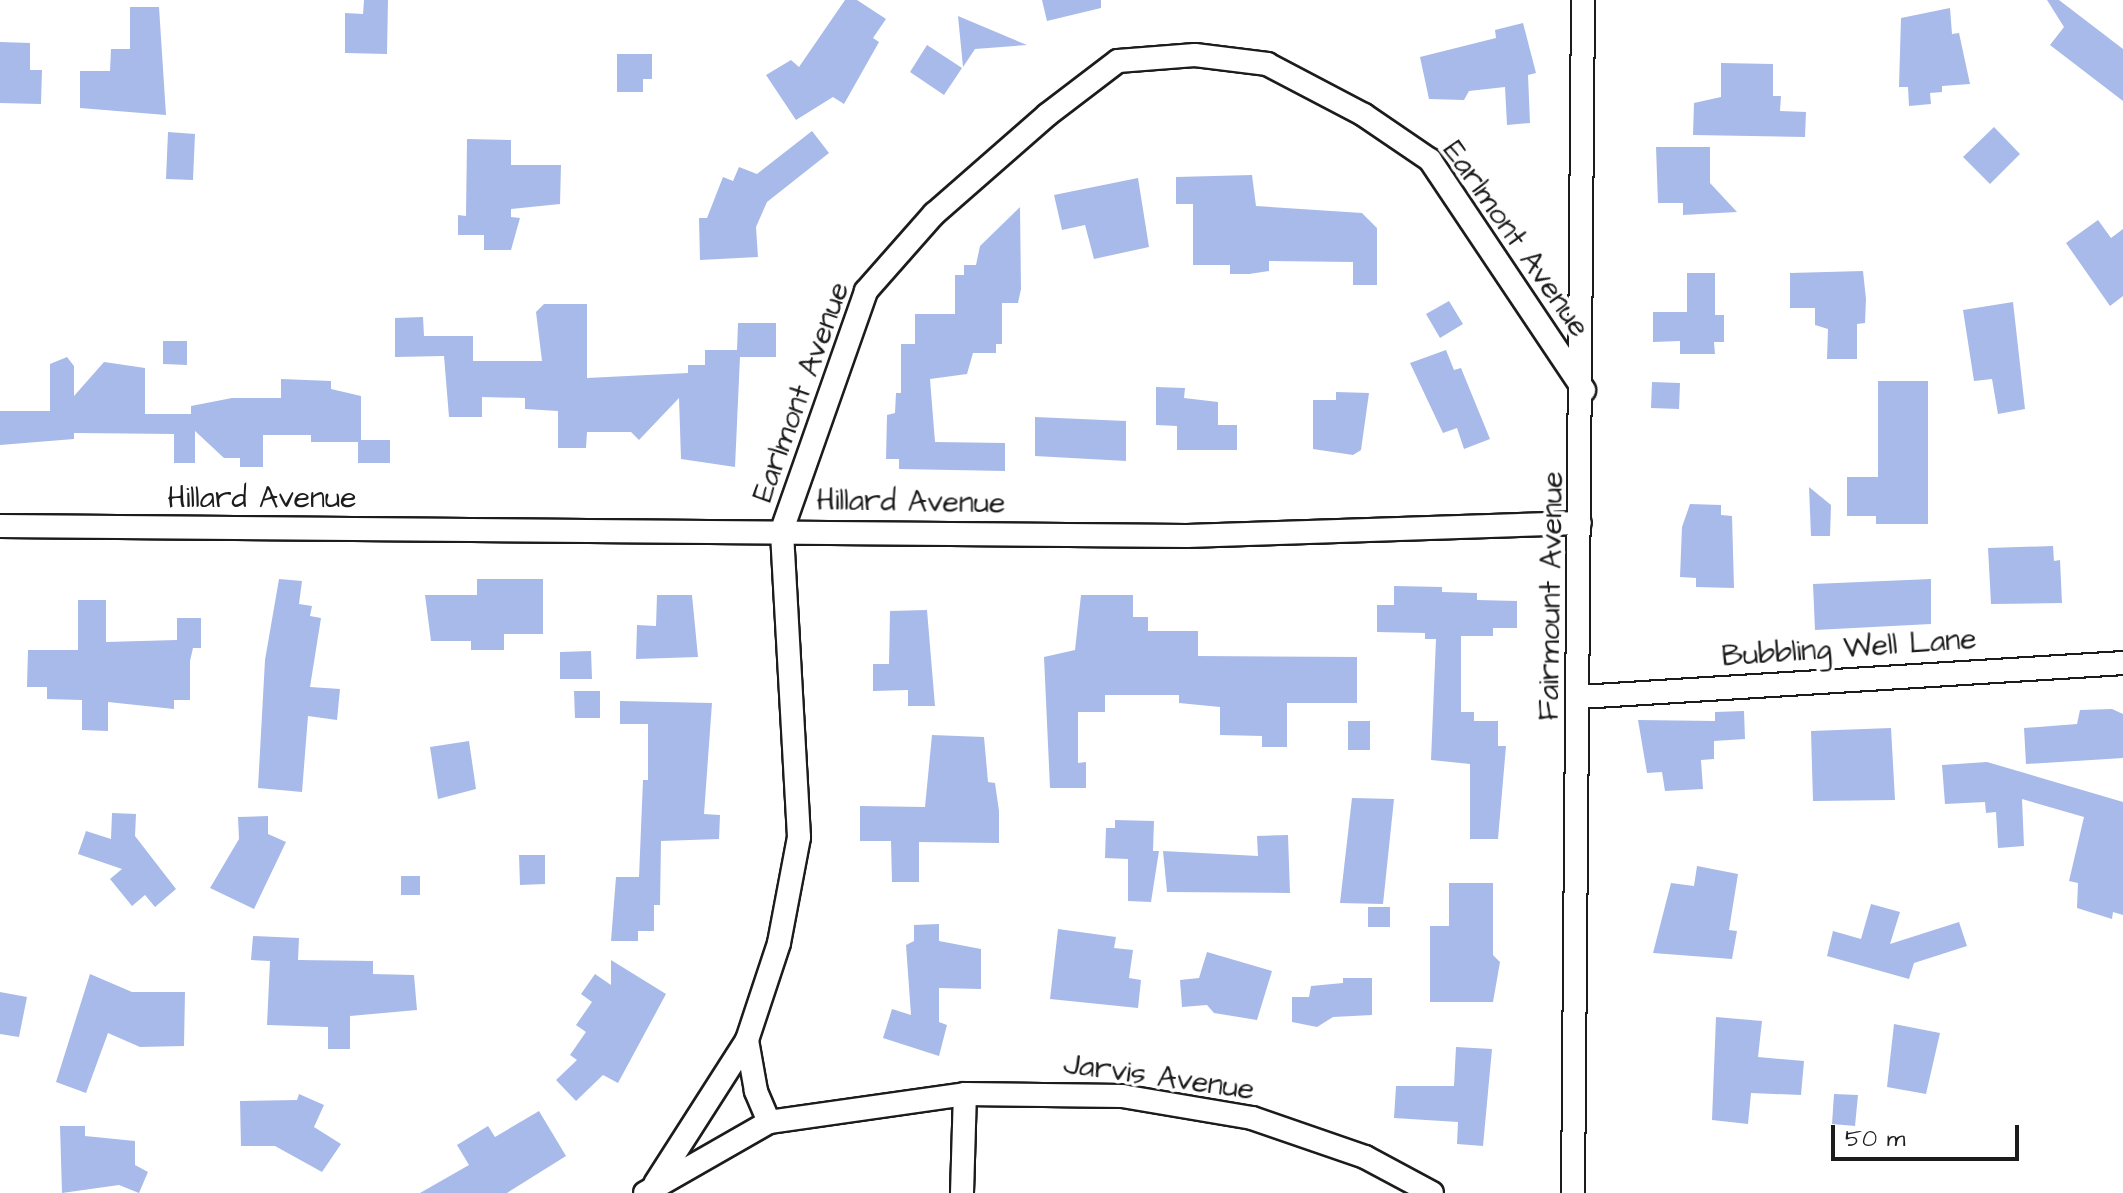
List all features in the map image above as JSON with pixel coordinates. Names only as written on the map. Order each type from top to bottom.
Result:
[{"type":"street","name":"Fairmount Avenue","points":[[1573,1193],[1584,390],[1583,0]]},
{"type":"street","name":"Earlmont Avenue","points":[[769,1122],[756,1091],[747,1040],[779,943],[799,837],[782,530],[866,291],[934,214],[1118,61],[1195,55],[1267,64],[1364,115],[1430,160],[1584,390]]},
{"type":"street","name":"Hillard Avenue","points":[[0,526],[782,530],[1187,536],[1580,523]]},
{"type":"street","name":"Bubbling Well Lane","points":[[1580,697],[2123,663]]},
{"type":"street","points":[[647,1192],[747,1040]]},
{"type":"street","name":"Jarvis Avenue","points":[[769,1122],[965,1094],[1075,1091],[1252,1118],[1365,1157],[1432,1193]]},
{"type":"street","points":[[962,1193],[965,1094]]},
{"type":"street","points":[[647,1192],[769,1122]]},
{"type":"building","points":[[364,0],[388,0],[387,54],[345,53],[345,13],[363,14]]},
{"type":"building","points":[[845,0],[857,0],[886,19],[873,38],[879,42],[844,104],[833,97],[796,120],[766,75],[791,60],[799,67]]},
{"type":"building","points":[[1042,0],[1101,0],[1101,8],[1047,21]]},
{"type":"building","points":[[2047,0],[2059,0],[2123,49],[2123,101],[2050,45],[2064,27]]},
{"type":"building","points":[[130,7],[159,7],[166,115],[80,108],[80,71],[110,71],[111,49],[130,49]]},
{"type":"building","points":[[1950,8],[1952,34],[1959,33],[1970,84],[1942,86],[1942,92],[1930,93],[1931,104],[1909,106],[1908,87],[1899,87],[1901,18]]},
{"type":"building","points":[[958,16],[1027,45],[975,49],[963,67]]},
{"type":"building","points":[[1523,23],[1536,73],[1528,75],[1530,123],[1507,125],[1505,87],[1469,91],[1464,100],[1429,99],[1420,57],[1496,38],[1495,30]]},
{"type":"building","points":[[0,42],[30,43],[30,70],[42,70],[41,104],[0,103]]},
{"type":"building","points":[[927,45],[962,68],[944,95],[910,72]]},
{"type":"building","points":[[617,54],[652,54],[652,79],[643,79],[643,92],[617,92]]},
{"type":"building","points":[[1721,63],[1773,64],[1773,96],[1781,96],[1780,111],[1806,112],[1805,137],[1693,135],[1694,103],[1721,97]]},
{"type":"building","points":[[1994,127],[2020,154],[1990,184],[1963,157]]},
{"type":"building","points":[[812,131],[829,153],[767,202],[756,227],[758,257],[700,260],[699,218],[707,218],[723,177],[733,181],[739,167],[757,174]]},
{"type":"building","points":[[168,132],[195,134],[193,180],[166,179]]},
{"type":"building","points":[[467,139],[511,140],[511,165],[561,165],[560,204],[511,209],[511,217],[520,218],[511,250],[484,250],[484,235],[458,235],[458,215],[466,216]]},
{"type":"building","points":[[1656,147],[1710,147],[1710,183],[1737,212],[1683,215],[1683,203],[1658,203]]},
{"type":"building","points":[[1252,175],[1256,206],[1362,213],[1377,228],[1377,285],[1353,285],[1353,262],[1269,261],[1269,271],[1249,274],[1230,274],[1230,265],[1193,265],[1193,204],[1176,204],[1176,177]]},
{"type":"building","points":[[1138,178],[1149,247],[1094,259],[1085,225],[1062,230],[1054,195]]},
{"type":"building","points":[[1020,207],[1021,289],[1018,303],[1002,303],[1002,344],[996,344],[996,353],[973,353],[967,374],[930,379],[935,442],[1005,443],[1005,471],[899,469],[899,459],[886,459],[887,415],[895,413],[896,393],[901,393],[901,344],[915,344],[915,314],[955,314],[955,275],[964,275],[964,265],[976,265],[980,246]]},
{"type":"building","points":[[2098,220],[2111,238],[2123,229],[2123,296],[2110,306],[2066,243]]},
{"type":"building","points":[[1863,271],[1865,323],[1857,324],[1857,359],[1827,359],[1828,329],[1815,325],[1815,308],[1790,308],[1790,273]]},
{"type":"building","points":[[1687,273],[1715,273],[1715,315],[1724,315],[1724,342],[1714,342],[1715,354],[1680,354],[1680,341],[1653,342],[1653,312],[1687,312]]},
{"type":"building","points":[[1449,301],[1463,324],[1440,338],[1426,314]]},
{"type":"building","points":[[2013,302],[2025,409],[1998,414],[1992,379],[1974,381],[1963,310]]},
{"type":"building","points":[[544,304],[587,304],[587,378],[688,373],[688,365],[705,365],[705,350],[737,350],[738,323],[776,323],[776,357],[740,357],[735,467],[681,459],[679,398],[639,440],[631,432],[587,432],[586,448],[558,448],[558,411],[525,409],[525,398],[482,397],[482,417],[449,417],[444,356],[395,357],[395,318],[423,317],[424,336],[473,336],[473,361],[542,361],[536,312]]},
{"type":"building","points":[[163,341],[187,341],[187,365],[163,364]]},
{"type":"building","points":[[1446,350],[1454,370],[1461,368],[1490,439],[1464,449],[1457,428],[1443,433],[1410,363]]},
{"type":"building","points":[[67,357],[74,366],[74,396],[104,362],[145,368],[145,414],[191,414],[191,406],[232,398],[281,398],[281,379],[331,381],[331,389],[361,396],[361,440],[390,440],[390,463],[358,463],[358,442],[311,442],[311,435],[263,435],[263,467],[240,467],[240,458],[224,458],[195,431],[195,463],[174,463],[174,434],[74,433],[74,439],[0,445],[0,411],[50,411],[50,364]]},
{"type":"building","points":[[1878,381],[1928,381],[1928,524],[1876,524],[1876,516],[1847,516],[1847,477],[1878,477]]},
{"type":"building","points":[[1652,382],[1680,383],[1679,409],[1651,408]]},
{"type":"building","points":[[1156,387],[1185,388],[1184,398],[1218,402],[1218,425],[1237,425],[1237,450],[1177,450],[1177,426],[1156,425]]},
{"type":"building","points":[[1336,392],[1369,393],[1361,450],[1353,455],[1313,449],[1313,400],[1336,400]]},
{"type":"building","points":[[1035,417],[1126,421],[1126,461],[1035,456]]},
{"type":"building","points":[[1809,487],[1831,505],[1830,536],[1811,536]]},
{"type":"building","points":[[1690,504],[1721,505],[1721,515],[1732,516],[1734,588],[1696,587],[1696,578],[1680,577],[1682,527]]},
{"type":"building","points":[[2053,546],[2054,561],[2060,560],[2062,603],[1991,604],[1988,548]]},
{"type":"building","points":[[279,579],[302,581],[299,604],[312,606],[310,616],[321,618],[310,687],[340,689],[337,720],[308,716],[302,792],[258,788],[265,660]]},
{"type":"building","points":[[477,579],[543,579],[543,634],[504,634],[504,650],[471,650],[471,641],[431,641],[425,595],[477,595]]},
{"type":"building","points":[[1931,579],[1931,624],[1815,630],[1813,584]]},
{"type":"building","points":[[1394,586],[1442,587],[1442,592],[1477,593],[1477,600],[1517,601],[1517,628],[1493,628],[1493,636],[1461,636],[1461,712],[1474,712],[1474,721],[1498,721],[1498,746],[1506,746],[1498,839],[1470,839],[1470,764],[1431,760],[1436,639],[1425,639],[1425,633],[1377,632],[1377,605],[1394,605]]},
{"type":"building","points":[[657,595],[692,595],[698,657],[636,659],[637,625],[656,626]]},
{"type":"building","points":[[1081,595],[1133,595],[1133,617],[1148,617],[1148,631],[1198,631],[1198,656],[1357,657],[1357,703],[1287,703],[1287,747],[1262,747],[1262,736],[1220,735],[1220,707],[1179,703],[1179,695],[1105,695],[1105,712],[1078,712],[1078,763],[1086,762],[1086,788],[1050,788],[1044,657],[1075,650]]},
{"type":"building","points":[[78,600],[106,600],[106,642],[177,640],[177,618],[201,618],[201,648],[193,648],[190,661],[190,700],[174,700],[174,709],[108,702],[108,731],[82,730],[82,700],[47,699],[47,687],[27,687],[28,650],[78,650]]},
{"type":"building","points":[[927,610],[935,706],[908,706],[908,690],[873,691],[873,664],[889,664],[890,611]]},
{"type":"building","points":[[591,651],[592,679],[560,679],[560,652]]},
{"type":"building","points":[[574,691],[600,691],[600,718],[575,718]]},
{"type":"building","points":[[620,701],[712,703],[704,814],[720,815],[719,839],[661,841],[660,905],[654,905],[654,931],[638,931],[638,941],[611,941],[616,877],[639,877],[643,780],[648,780],[648,724],[620,724]]},
{"type":"building","points":[[2112,709],[2123,714],[2123,758],[2026,764],[2024,728],[2077,724],[2080,710]]},
{"type":"building","points":[[1744,711],[1745,739],[1714,741],[1714,759],[1701,760],[1703,789],[1665,791],[1662,772],[1647,773],[1638,720],[1715,721],[1715,712]]},
{"type":"building","points":[[1348,721],[1370,721],[1370,750],[1348,750]]},
{"type":"building","points":[[1891,728],[1895,800],[1813,801],[1811,731]]},
{"type":"building","points":[[932,735],[984,737],[988,782],[995,783],[999,811],[999,843],[919,842],[919,882],[892,882],[891,841],[860,841],[860,806],[925,807]]},
{"type":"building","points":[[469,741],[476,789],[438,799],[430,747]]},
{"type":"building","points":[[1987,762],[2123,802],[2123,915],[2113,912],[2112,919],[2077,908],[2078,883],[2069,881],[2084,817],[2022,799],[2024,846],[1998,848],[1996,812],[1986,813],[1985,802],[1945,804],[1942,765]]},
{"type":"building","points":[[1352,798],[1394,799],[1383,904],[1340,903]]},
{"type":"building","points":[[112,813],[136,814],[135,836],[176,889],[155,907],[145,895],[132,906],[110,879],[122,869],[78,854],[86,831],[111,839]]},
{"type":"building","points":[[268,816],[268,834],[286,842],[254,909],[210,888],[239,839],[238,817]]},
{"type":"building","points":[[1115,820],[1154,821],[1153,851],[1159,851],[1151,902],[1128,901],[1128,859],[1105,858],[1106,828],[1115,828]]},
{"type":"building","points":[[1288,835],[1290,893],[1167,892],[1163,851],[1258,856],[1257,836]]},
{"type":"building","points":[[519,855],[545,855],[545,884],[520,885]]},
{"type":"building","points":[[1697,866],[1738,874],[1729,930],[1737,931],[1732,959],[1653,953],[1671,883],[1694,886]]},
{"type":"building","points":[[401,876],[420,876],[420,895],[401,895]]},
{"type":"building","points":[[1449,883],[1493,883],[1493,955],[1500,962],[1493,1002],[1430,1002],[1430,926],[1449,926]]},
{"type":"building","points":[[1871,904],[1900,912],[1890,944],[1959,922],[1967,946],[1914,963],[1909,979],[1827,956],[1833,931],[1861,939]]},
{"type":"building","points":[[1368,907],[1390,907],[1390,927],[1368,927]]},
{"type":"building","points":[[939,924],[939,941],[981,949],[981,989],[939,988],[939,1022],[947,1025],[939,1056],[883,1038],[892,1009],[911,1015],[906,945],[914,941],[914,925]]},
{"type":"building","points":[[1058,929],[1116,937],[1114,948],[1133,950],[1129,978],[1141,980],[1138,1008],[1050,999]]},
{"type":"building","points":[[253,936],[299,938],[298,960],[373,961],[373,974],[414,975],[417,1010],[350,1016],[350,1049],[328,1049],[328,1027],[267,1025],[270,961],[251,960]]},
{"type":"building","points":[[1207,952],[1272,971],[1257,1020],[1214,1013],[1207,1005],[1182,1007],[1180,980],[1199,978]]},
{"type":"building","points":[[611,960],[666,994],[618,1083],[603,1075],[576,1101],[556,1080],[577,1060],[570,1055],[586,1032],[576,1025],[592,1002],[581,994],[595,974],[611,985]]},
{"type":"building","points":[[90,974],[132,992],[185,992],[184,1046],[140,1047],[108,1033],[86,1093],[56,1082]]},
{"type":"building","points":[[1343,978],[1372,978],[1372,1015],[1333,1017],[1317,1027],[1292,1022],[1292,997],[1309,997],[1311,986],[1343,983]]},
{"type":"building","points":[[0,992],[27,997],[19,1037],[0,1034]]},
{"type":"building","points":[[1716,1017],[1762,1021],[1758,1057],[1804,1061],[1801,1095],[1751,1093],[1748,1124],[1712,1120]]},
{"type":"building","points":[[1894,1024],[1940,1033],[1926,1094],[1887,1087]]},
{"type":"building","points":[[1456,1047],[1492,1049],[1483,1146],[1457,1144],[1458,1122],[1394,1118],[1396,1086],[1454,1086]]},
{"type":"building","points":[[299,1094],[324,1105],[314,1127],[341,1144],[322,1172],[275,1146],[241,1146],[240,1101],[297,1100]]},
{"type":"building","points":[[1834,1094],[1858,1095],[1855,1126],[1832,1124]]},
{"type":"building","points":[[539,1111],[566,1156],[507,1193],[420,1193],[469,1165],[457,1145],[488,1126],[495,1137]]},
{"type":"building","points":[[60,1126],[85,1126],[85,1136],[135,1141],[135,1165],[148,1172],[139,1193],[119,1185],[62,1193]]}]
